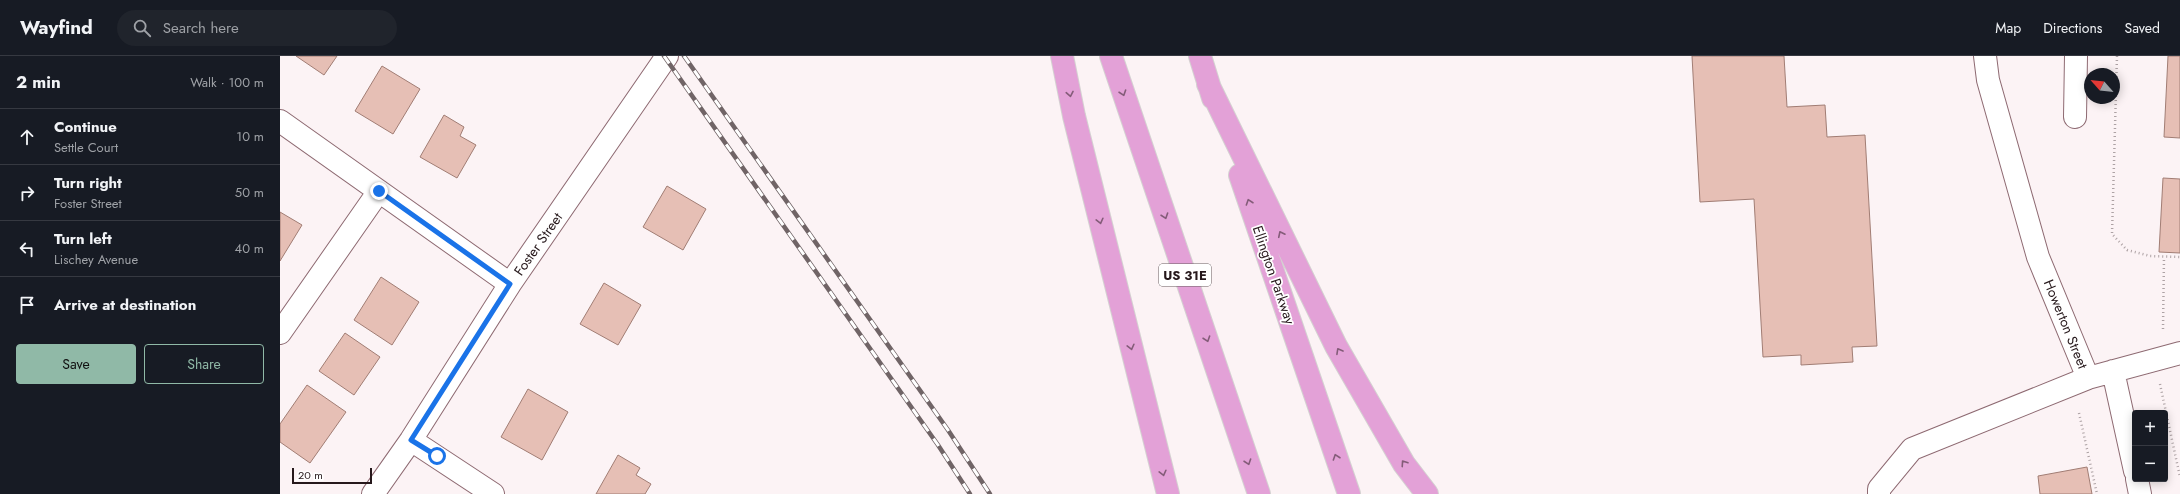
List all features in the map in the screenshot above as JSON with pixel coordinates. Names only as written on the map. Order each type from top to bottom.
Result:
[{"type":"highway","points":[[1062,56],[1074,116],[1168,494]]},
{"type":"highway","name":"US 31E","points":[[1111,56],[1259,494]]},
{"type":"highway","name":"Ellington Parkway","points":[[1200,56],[1208,84],[1349,494]]},
{"type":"highway","points":[[1208,84],[1336,346],[1404,464],[1427,494]]},
{"type":"street","name":"Foster Street","points":[[373,494],[411,440],[510,284],[667,56]]},
{"type":"street","name":"Howerton Street","points":[[1880,494],[1879,490],[1912,449],[2088,378],[2038,257],[1988,80],[1985,56]]},
{"type":"street","points":[[2075,117],[2076,56]]},
{"type":"street","points":[[280,121],[510,284]]},
{"type":"street","points":[[280,333],[379,191]]},
{"type":"street","points":[[2088,378],[2180,353]]},
{"type":"street","points":[[2113,371],[2132,457]]},
{"type":"street","points":[[411,440],[493,494]]},
{"type":"street","points":[[2138,482],[2140,494]]},
{"type":"path","points":[[2117,56],[2112,234],[2127,250],[2150,256],[2180,257]]},
{"type":"path","points":[[2163,329],[2164,257]]},
{"type":"path","points":[[2160,384],[2180,477]]},
{"type":"path","points":[[2079,413],[2097,494]]},
{"type":"building","points":[[296,56],[337,56],[324,75]]},
{"type":"building","points":[[1692,56],[1784,56],[1787,107],[1825,105],[1827,137],[1865,135],[1877,346],[1852,347],[1853,362],[1801,365],[1801,355],[1763,357],[1754,199],[1700,202]]},
{"type":"building","points":[[2168,56],[2180,56],[2180,138],[2164,137]]},
{"type":"building","points":[[382,66],[420,89],[393,134],[355,111]]},
{"type":"building","points":[[444,115],[464,127],[460,136],[476,145],[457,178],[420,157]]},
{"type":"building","points":[[2163,178],[2180,179],[2180,253],[2159,252]]},
{"type":"building","points":[[667,186],[706,209],[683,250],[643,227]]},
{"type":"building","points":[[280,212],[302,225],[280,261]]},
{"type":"building","points":[[381,277],[419,302],[392,345],[354,320]]},
{"type":"building","points":[[604,283],[641,305],[618,345],[580,324]]},
{"type":"building","points":[[345,333],[380,357],[354,395],[319,371]]},
{"type":"building","points":[[307,385],[346,412],[310,463],[280,442],[280,424]]},
{"type":"building","points":[[528,389],[568,412],[542,460],[501,437]]},
{"type":"building","points":[[618,455],[640,468],[636,475],[651,484],[645,494],[596,494]]},
{"type":"building","points":[[2087,467],[2092,494],[2040,494],[2038,476]]},
{"type":"railway","points":[[664,56],[938,445],[970,494]]},
{"type":"railway","points":[[684,56],[948,430],[990,494]]},
{"type":"route","points":[[379,191],[510,284],[411,440],[437,456]]}]
